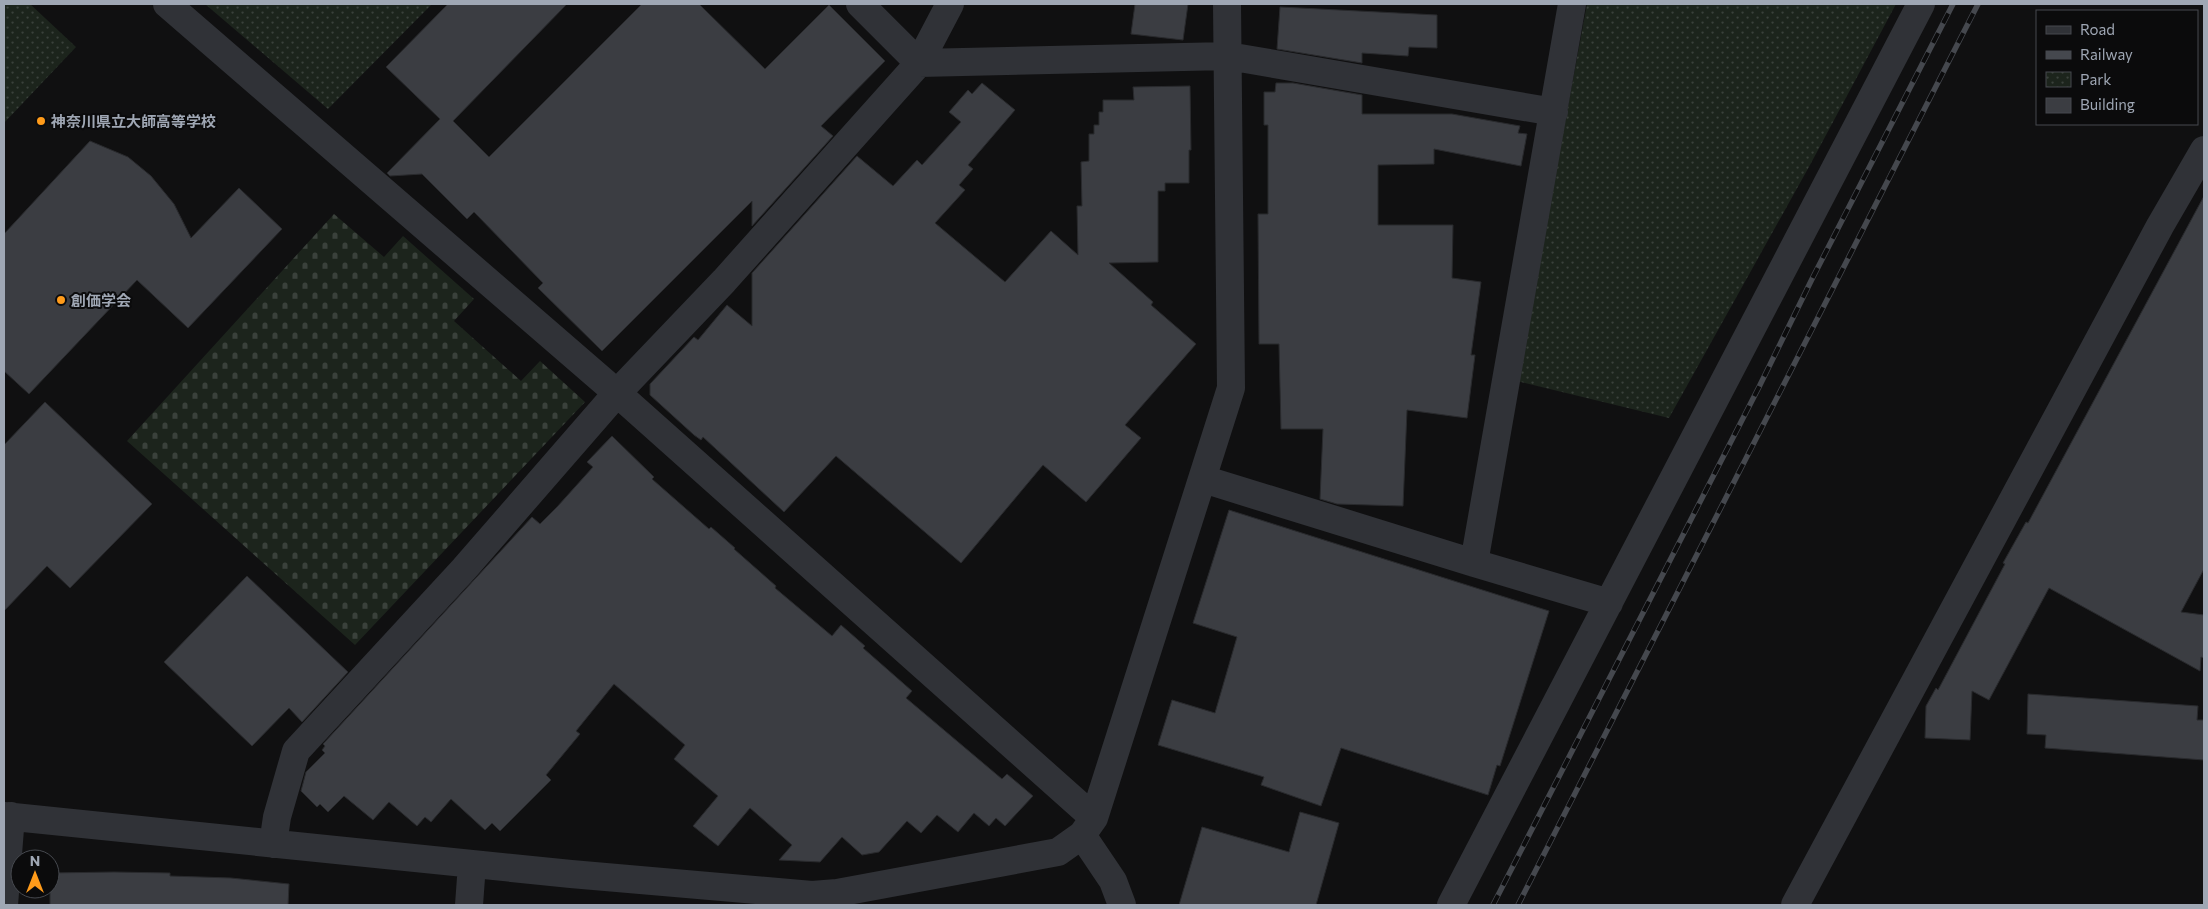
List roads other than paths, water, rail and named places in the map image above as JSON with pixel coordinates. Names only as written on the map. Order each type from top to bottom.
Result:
[{"type":"street","points":[[167,4],[618,393],[1088,826],[1122,905]]},
{"type":"street","points":[[860,4],[919,63],[1228,56],[1554,112]]},
{"type":"street","points":[[273,844],[277,817],[296,751],[464,569],[618,393],[724,281],[919,63],[950,4]]},
{"type":"street","points":[[4,905],[7,816],[472,864],[812,895],[1058,852],[1088,826],[1228,400],[1231,381],[1227,4]]},
{"type":"street","points":[[1474,563],[1572,4]]},
{"type":"street","points":[[1451,905],[1921,4]]},
{"type":"street","points":[[1795,905],[2160,226],[2204,150]]},
{"type":"street","points":[[1203,478],[1609,603]]},
{"type":"street","points":[[469,905],[472,864]]},
{"type":"railway","points":[[1493,905],[1953,4]]},
{"type":"railway","points":[[1518,905],[1978,4]]},
{"type":"place","name":"神奈川県立大師高等学校","points":[[41,121]]},
{"type":"place","name":"創価学会","points":[[61,300]]}]
